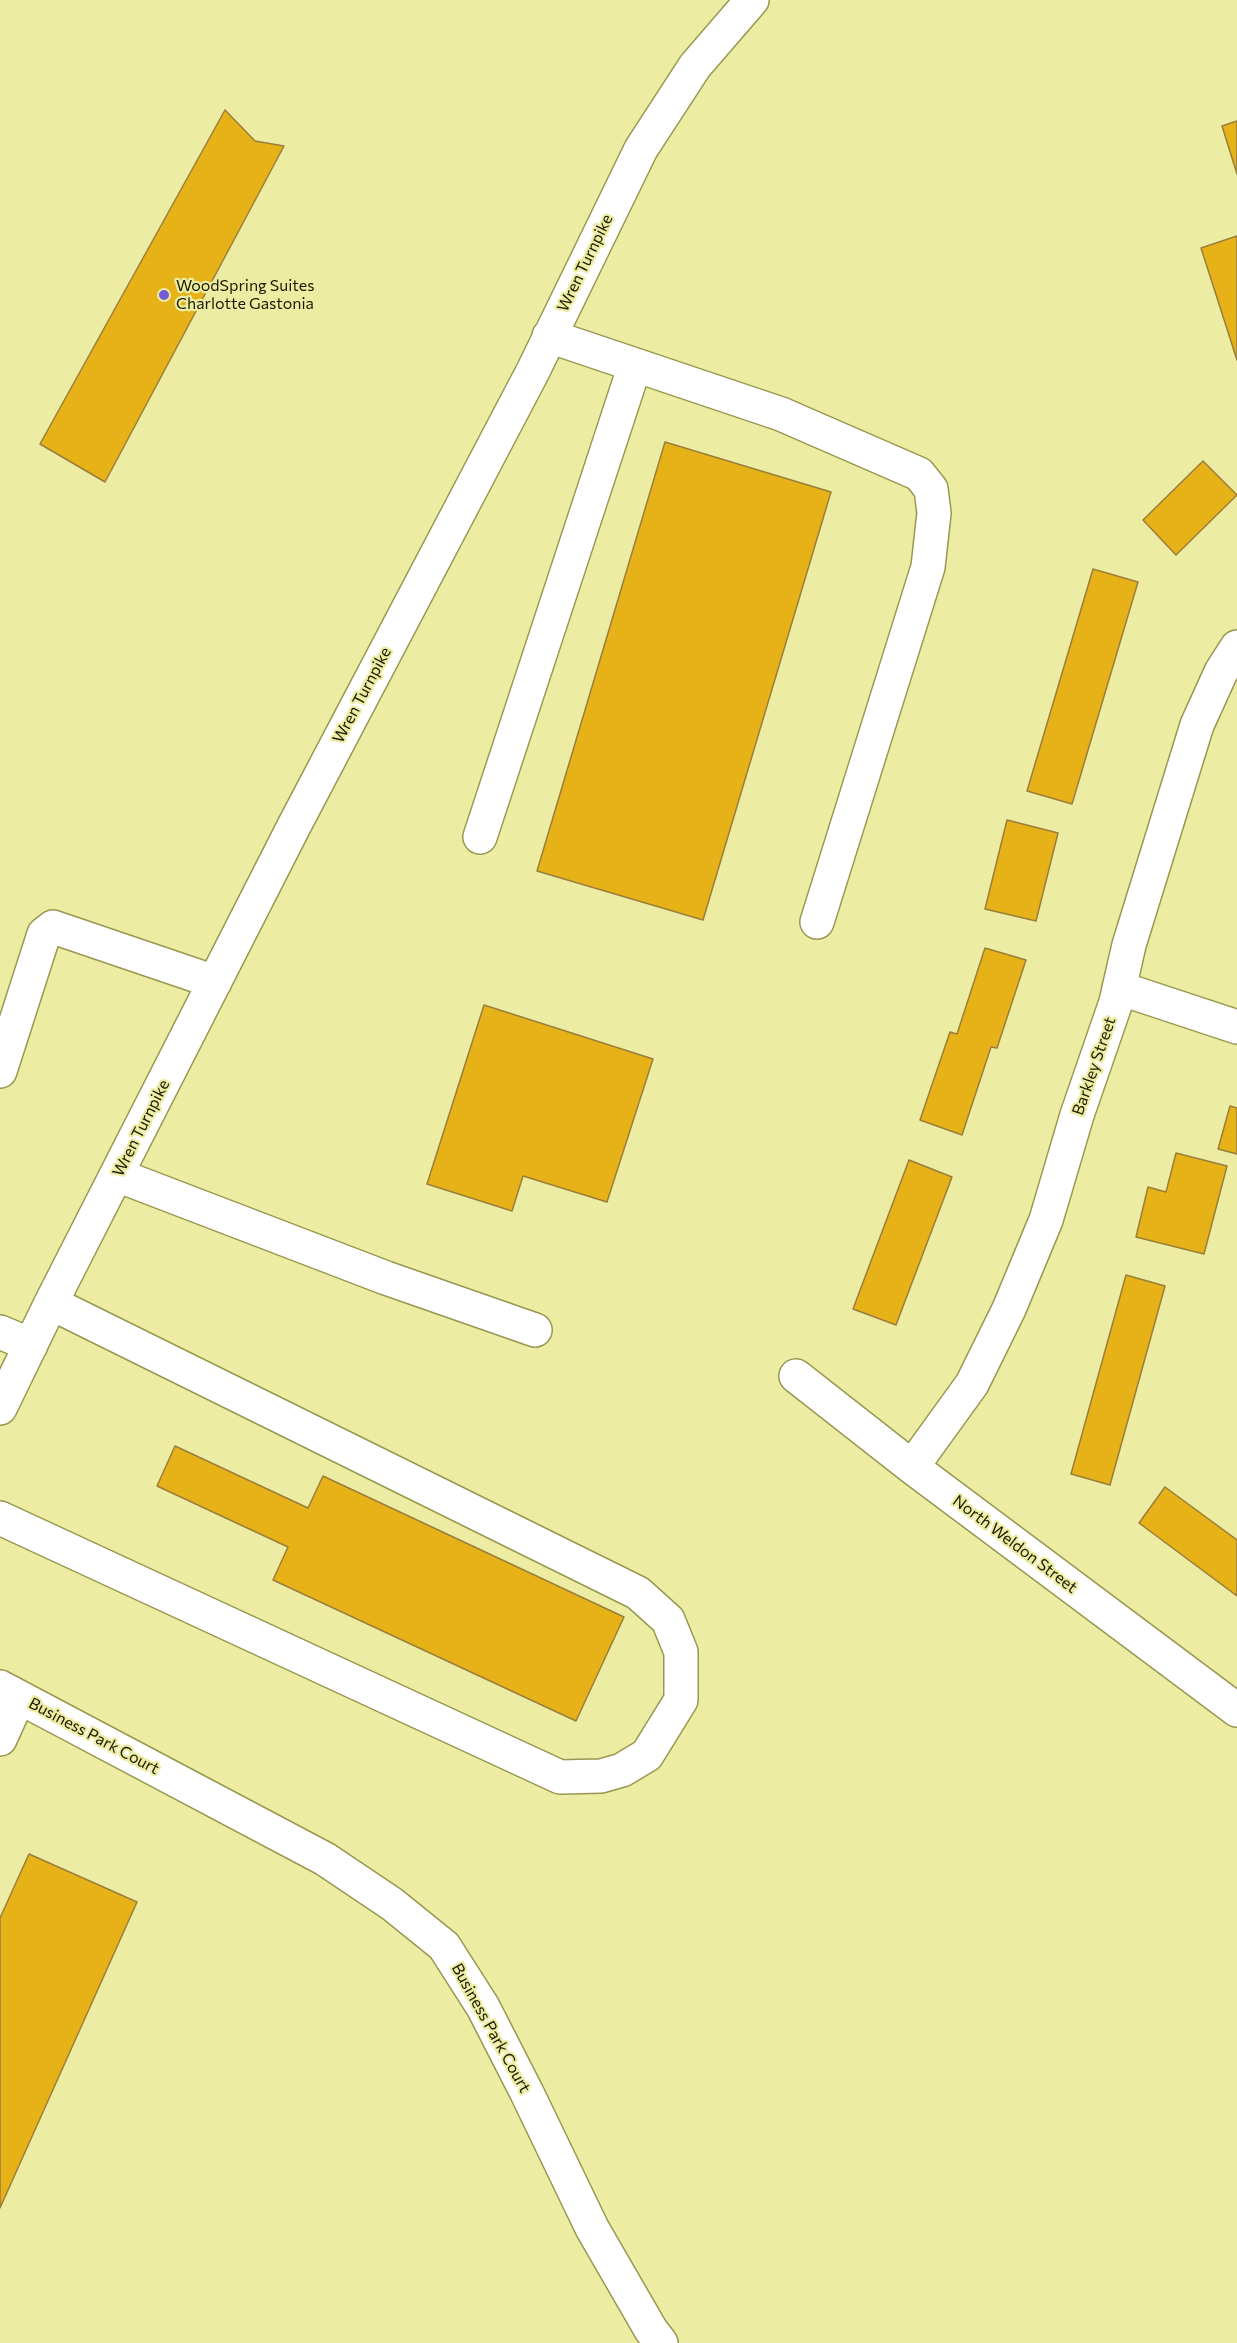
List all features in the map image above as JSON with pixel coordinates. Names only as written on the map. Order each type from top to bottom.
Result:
[{"type":"street","name":"Wren Turnpike","points":[[0,1408],[214,982],[549,336],[641,149],[695,66],[752,0]]},
{"type":"street","points":[[549,336],[782,414],[919,474],[931,489],[934,513],[928,567],[818,922]]},
{"type":"street","points":[[480,837],[635,365]]},
{"type":"street","name":"Barkley Street","points":[[912,1467],[972,1384],[1009,1309],[1046,1220],[1077,1115],[1119,988],[1159,846],[1197,725],[1221,672],[1237,647]]},
{"type":"street","points":[[0,1071],[44,934],[53,927],[214,982]]},
{"type":"street","points":[[1119,988],[1237,1027]]},
{"type":"street","points":[[117,1175],[386,1278],[535,1330]]},
{"type":"street","points":[[0,1518],[561,1777],[601,1776],[622,1770],[647,1755],[681,1700],[681,1652],[668,1620],[638,1593],[51,1303]]},
{"type":"street","points":[[0,1332],[31,1345]]},
{"type":"street","name":"North Weldon Street","points":[[796,1376],[912,1467],[1237,1710]]},
{"type":"street","points":[[0,1739],[10,1692]]},
{"type":"street","name":"Business Park Court","points":[[10,1692],[325,1859],[392,1904],[444,1946],[483,2007],[592,2228],[651,2330],[661,2343]]},
{"type":"building","name":"WoodSpring Suites Charlotte Gastonia","points":[[225,110],[255,141],[284,146],[105,482],[40,444]]},
{"type":"building","points":[[1237,121],[1237,174],[1222,126]]},
{"type":"building","points":[[1237,236],[1237,360],[1201,248]]},
{"type":"building","points":[[665,442],[831,492],[703,920],[537,871]]},
{"type":"building","points":[[1203,461],[1237,495],[1176,555],[1143,520]]},
{"type":"building","points":[[1093,569],[1138,582],[1072,804],[1027,791]]},
{"type":"building","points":[[1007,820],[1058,833],[1036,921],[985,909]]},
{"type":"building","points":[[985,948],[1026,960],[997,1048],[991,1047],[962,1135],[920,1120],[950,1032],[957,1034]]},
{"type":"building","points":[[484,1005],[653,1059],[607,1202],[523,1176],[512,1211],[427,1184]]},
{"type":"building","points":[[1230,1106],[1237,1108],[1237,1154],[1218,1149]]},
{"type":"building","points":[[1176,1153],[1227,1166],[1204,1254],[1136,1237],[1148,1187],[1166,1192]]},
{"type":"building","points":[[909,1160],[952,1177],[896,1325],[853,1309]]},
{"type":"building","points":[[1126,1275],[1165,1286],[1110,1485],[1071,1474]]},
{"type":"building","points":[[175,1446],[308,1508],[323,1476],[624,1617],[576,1721],[273,1580],[288,1547],[157,1486]]},
{"type":"building","points":[[1165,1487],[1237,1540],[1237,1596],[1139,1523]]},
{"type":"building","points":[[29,1854],[137,1902],[0,2208],[0,1918]]},
{"type":"place","name":"WoodSpring Suites Charlotte Gastonia","points":[[164,295]]}]
